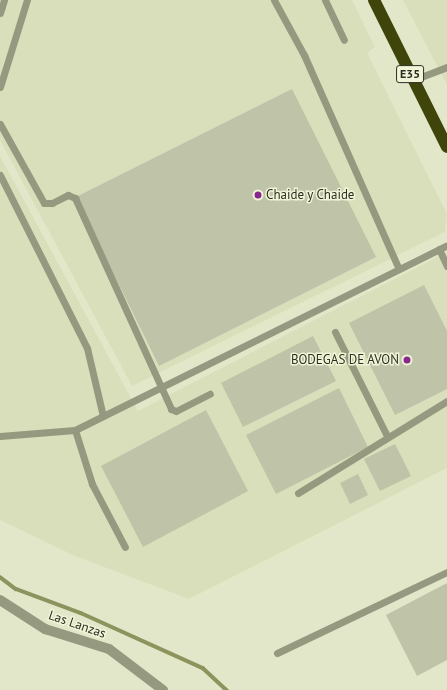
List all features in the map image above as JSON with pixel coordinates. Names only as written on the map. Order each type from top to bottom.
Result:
[{"type":"highway","name":"E35","points":[[374,0],[447,147]]},
{"type":"street","name":"Las Lanzas","points":[[0,600],[45,629],[109,649],[163,690]]},
{"type":"lane","points":[[0,13],[4,0]]},
{"type":"lane","points":[[0,87],[27,0]]},
{"type":"lane","points":[[274,0],[304,55],[399,269]]},
{"type":"lane","points":[[325,0],[344,40]]},
{"type":"lane","points":[[413,80],[447,67]]},
{"type":"lane","points":[[0,124],[44,203],[52,203],[68,195],[75,198],[173,411],[210,394]]},
{"type":"lane","points":[[0,176],[87,348],[103,416]]},
{"type":"lane","points":[[0,436],[75,430],[447,245]]},
{"type":"lane","points":[[439,249],[447,266]]},
{"type":"lane","points":[[335,332],[387,436]]},
{"type":"lane","points":[[298,493],[387,436],[447,401]]},
{"type":"lane","points":[[75,430],[92,484],[125,547]]},
{"type":"lane","points":[[277,653],[447,572]]},
{"type":"shaded area","points":[[0,0],[352,0],[375,47],[367,53],[447,214],[445,232],[132,386],[0,140]]},
{"type":"shaded area","points":[[403,0],[447,0],[447,85]]},
{"type":"shaded area","points":[[0,156],[138,411],[447,252],[447,468],[189,599],[75,556],[0,520]]},
{"type":"building","points":[[292,89],[376,257],[159,366],[76,197]]},
{"type":"building","name":"BODEGAS DE AVON","points":[[424,285],[447,331],[447,389],[395,415],[349,323]]},
{"type":"building","points":[[313,336],[336,381],[243,427],[221,383]]},
{"type":"building","points":[[339,388],[368,447],[276,494],[246,435]]},
{"type":"building","points":[[206,410],[248,491],[143,547],[101,466]]},
{"type":"building","points":[[395,444],[411,476],[380,491],[364,459]]},
{"type":"building","points":[[358,474],[368,495],[350,504],[340,483]]},
{"type":"building","points":[[447,583],[447,660],[417,676],[386,615]]},
{"type":"waterway","points":[[0,577],[16,589],[81,613],[203,668],[227,690]]},
{"type":"place","name":"Chaide y Chaide","points":[[258,195]]},
{"type":"place","name":"BODEGAS DE AVON","points":[[407,360]]}]
